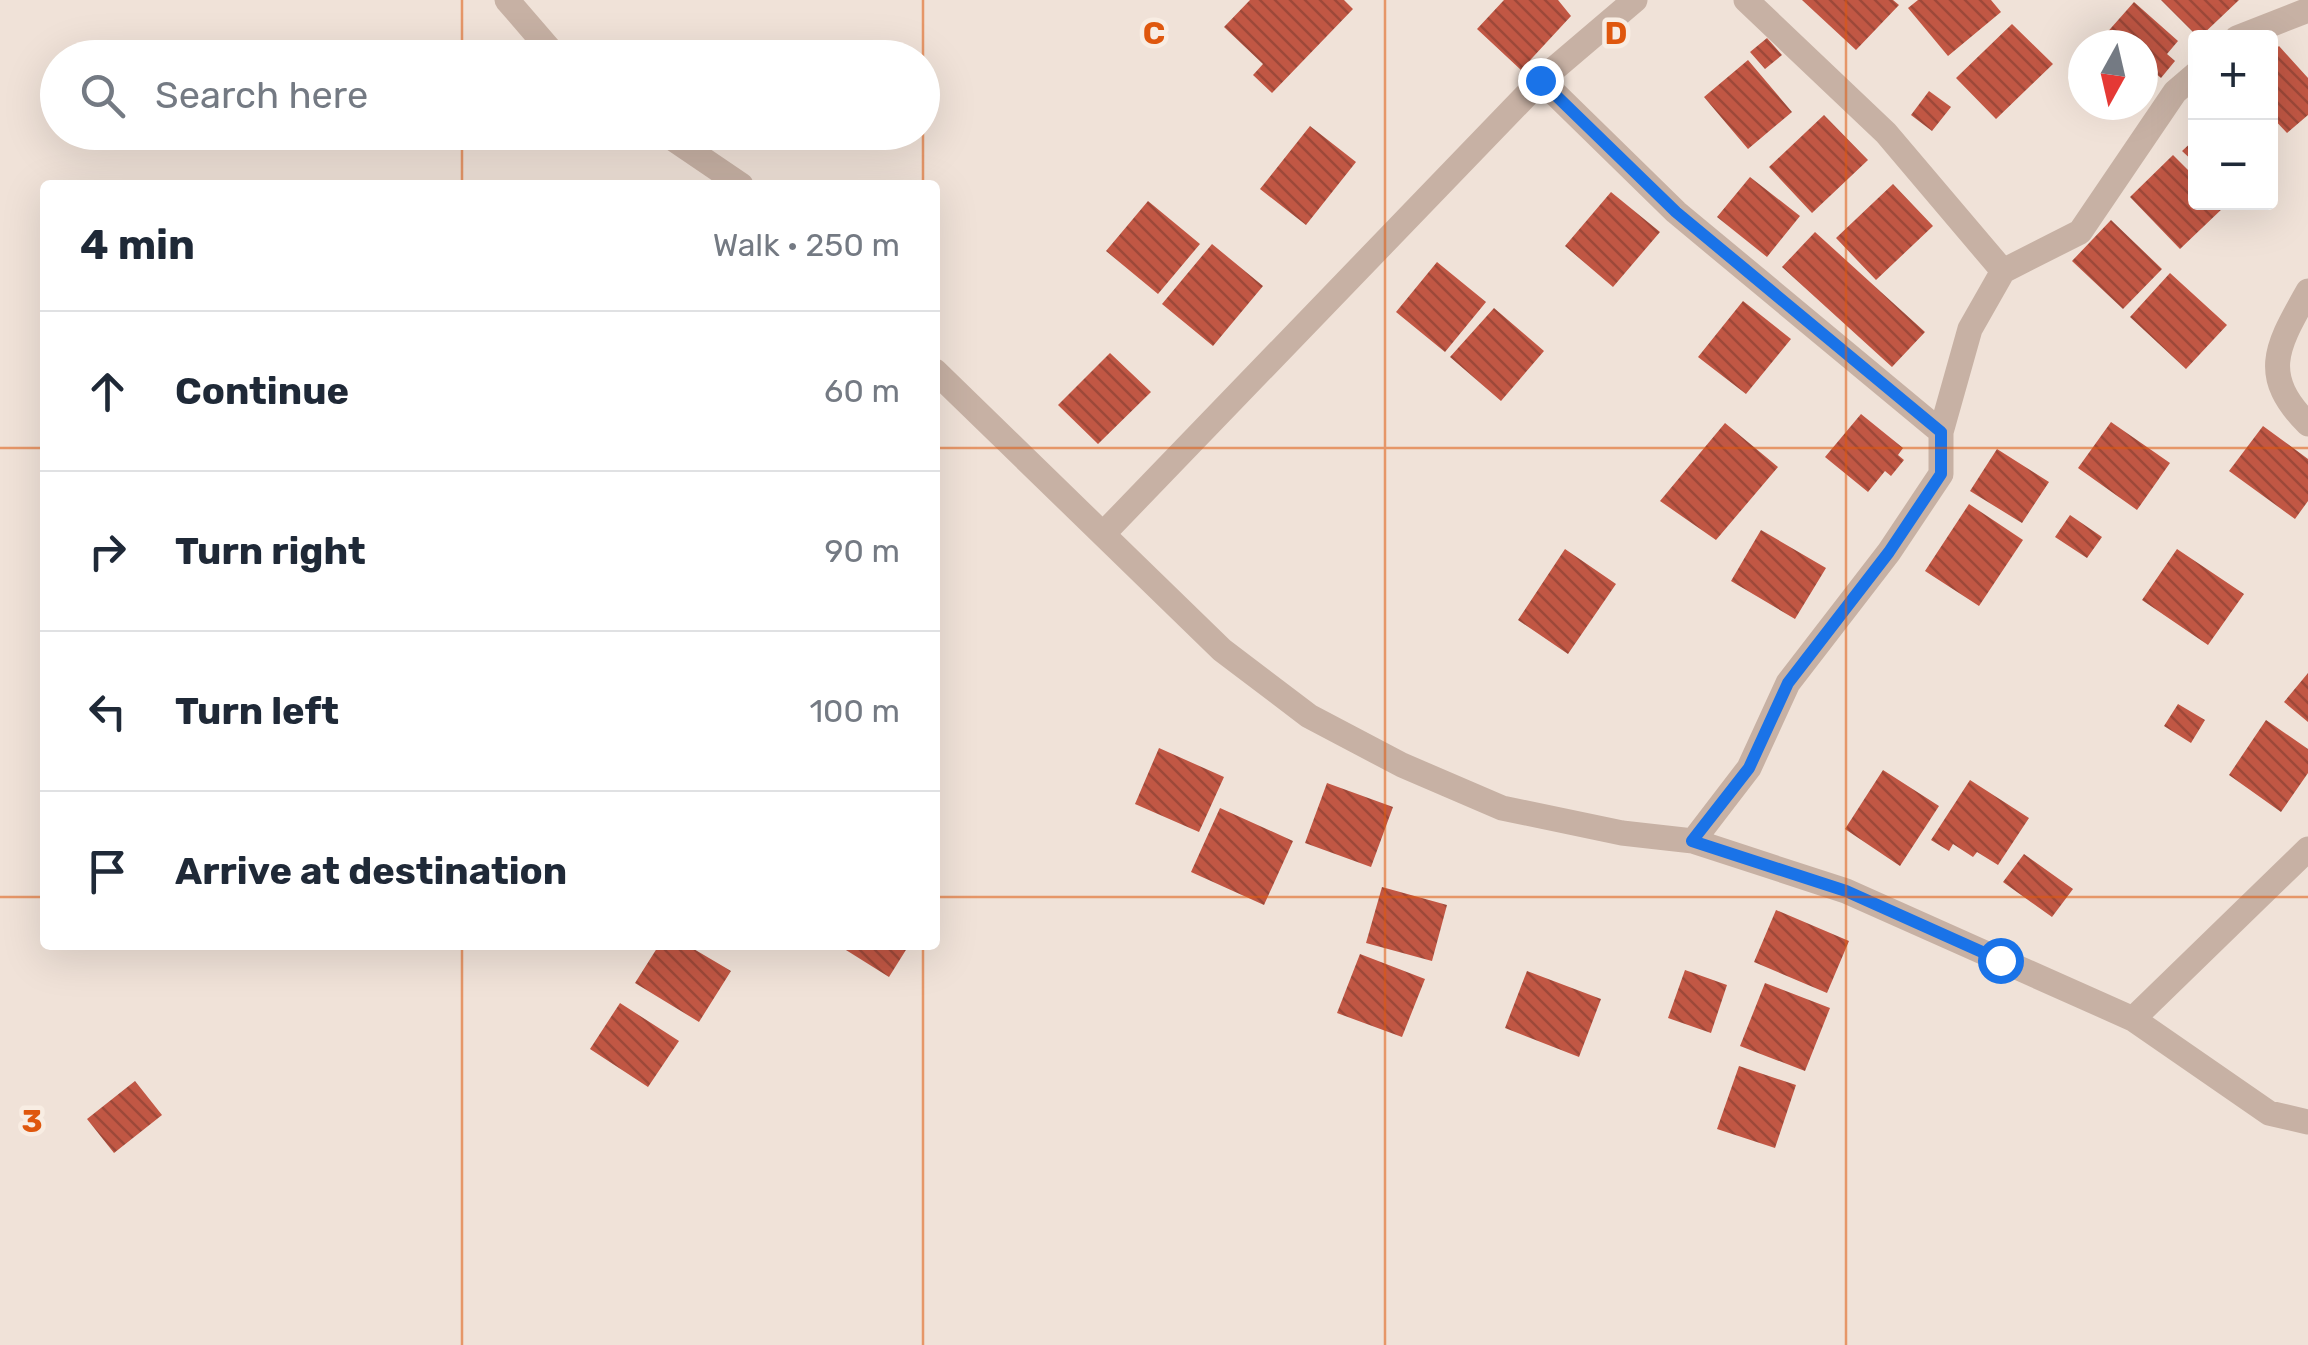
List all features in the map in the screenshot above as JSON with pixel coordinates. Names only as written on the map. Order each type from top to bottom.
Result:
[{"type":"street","points":[[507,0],[542,40]]},
{"type":"street","points":[[1104,534],[1540,80],[1635,0]]},
{"type":"street","points":[[1746,0],[1886,133],[2004,271]]},
{"type":"street","points":[[2257,30],[2308,10]]},
{"type":"street","points":[[1540,80],[1676,212],[1941,432]]},
{"type":"street","points":[[1692,841],[1749,768],[1788,683],[1889,552],[1941,474],[1941,432],[1970,329],[2004,271],[2080,232],[2175,92],[2188,81]]},
{"type":"street","points":[[689,150],[734,180]]},
{"type":"street","points":[[2308,291],[2276,348],[2278,382],[2308,424]]},
{"type":"street","points":[[940,376],[1222,650],[1308,716],[1402,765],[1502,808],[1622,833],[1692,841],[1846,891],[2132,1020],[2268,1114],[2308,1122]]},
{"type":"street","points":[[2132,1020],[2308,849]]},
{"type":"building","points":[[1250,0],[1344,0],[1353,9],[1272,93],[1253,75],[1263,64],[1224,27]]},
{"type":"building","points":[[1504,0],[1558,0],[1571,16],[1521,70],[1477,29]]},
{"type":"building","points":[[1802,0],[1893,0],[1899,5],[1856,50]]},
{"type":"building","points":[[1918,0],[1991,0],[2001,12],[1948,56],[1908,8]]},
{"type":"building","points":[[2161,0],[2239,0],[2207,30],[2191,30]]},
{"type":"building","points":[[2134,2],[2178,41],[2167,54],[2175,61],[2161,78],[2158,30],[2109,30]]},
{"type":"building","points":[[2012,24],[2053,64],[1996,119],[1956,78]]},
{"type":"building","points":[[1767,38],[1782,55],[1765,69],[1750,52]]},
{"type":"building","points":[[2278,47],[2308,78],[2308,115],[2287,133],[2278,123]]},
{"type":"building","points":[[1748,60],[1792,112],[1748,149],[1704,97]]},
{"type":"building","points":[[1929,91],[1951,107],[1932,131],[1911,115]]},
{"type":"building","points":[[1824,115],[1868,160],[1812,213],[1769,167]]},
{"type":"building","points":[[1310,126],[1356,162],[1306,225],[1260,189]]},
{"type":"building","points":[[2173,155],[2188,170],[2188,210],[2221,210],[2180,249],[2130,197]]},
{"type":"building","points":[[1750,177],[1800,216],[1767,257],[1717,217]]},
{"type":"building","points":[[1893,184],[1933,226],[1876,280],[1836,238]]},
{"type":"building","points":[[1611,192],[1660,232],[1613,287],[1565,246]]},
{"type":"building","points":[[1148,201],[1200,244],[1158,294],[1106,251]]},
{"type":"building","points":[[2111,220],[2162,269],[2123,309],[2072,261]]},
{"type":"building","points":[[1815,232],[1925,332],[1892,367],[1782,267]]},
{"type":"building","points":[[1212,244],[1263,286],[1213,346],[1162,304]]},
{"type":"building","points":[[1437,262],[1486,302],[1445,352],[1396,312]]},
{"type":"building","points":[[2170,273],[2227,325],[2186,369],[2130,317]]},
{"type":"building","points":[[1743,301],[1791,339],[1746,394],[1698,357]]},
{"type":"building","points":[[1494,308],[1544,351],[1501,401],[1450,357]]},
{"type":"building","points":[[1110,353],[1151,392],[1098,444],[1058,405]]},
{"type":"building","points":[[1861,414],[1903,448],[1898,455],[1904,460],[1891,476],[1885,471],[1868,492],[1825,457]]},
{"type":"building","points":[[2111,422],[2170,463],[2137,510],[2078,468]]},
{"type":"building","points":[[1725,423],[1778,467],[1716,540],[1660,501]]},
{"type":"building","points":[[2263,426],[2308,459],[2308,501],[2295,519],[2229,471]]},
{"type":"building","points":[[1997,449],[2049,482],[2022,523],[1970,491]]},
{"type":"building","points":[[1969,504],[2023,540],[1979,606],[1925,571]]},
{"type":"building","points":[[2070,515],[2102,537],[2087,558],[2055,537]]},
{"type":"building","points":[[1761,530],[1826,568],[1795,619],[1731,581]]},
{"type":"building","points":[[1565,549],[1616,584],[1568,654],[1518,620]]},
{"type":"building","points":[[2177,549],[2244,594],[2208,645],[2142,600]]},
{"type":"building","points":[[2308,673],[2308,722],[2284,702]]},
{"type":"building","points":[[2178,704],[2205,720],[2191,743],[2164,726]]},
{"type":"building","points":[[2266,720],[2308,749],[2308,773],[2281,812],[2229,775]]},
{"type":"building","points":[[1159,748],[1224,777],[1199,832],[1135,804]]},
{"type":"building","points":[[1883,770],[1939,806],[1900,866],[1845,829]]},
{"type":"building","points":[[1970,780],[2029,818],[1998,865],[1977,852],[1973,857],[1953,844],[1949,851],[1931,840]]},
{"type":"building","points":[[1327,783],[1393,807],[1371,867],[1305,843]]},
{"type":"building","points":[[1220,808],[1293,841],[1264,905],[1191,872]]},
{"type":"building","points":[[2024,854],[2073,889],[2052,917],[2003,882]]},
{"type":"building","points":[[1382,887],[1447,905],[1432,961],[1366,943]]},
{"type":"building","points":[[1776,910],[1849,941],[1827,993],[1754,962]]},
{"type":"building","points":[[656,950],[695,950],[731,971],[699,1022],[635,983]]},
{"type":"building","points":[[846,950],[906,950],[889,977]]},
{"type":"building","points":[[1360,954],[1425,979],[1402,1037],[1337,1013]]},
{"type":"building","points":[[1685,970],[1727,985],[1711,1033],[1668,1018]]},
{"type":"building","points":[[1527,971],[1601,999],[1579,1057],[1505,1028]]},
{"type":"building","points":[[1765,983],[1830,1008],[1805,1071],[1740,1046]]},
{"type":"building","points":[[620,1003],[679,1041],[648,1087],[590,1049]]},
{"type":"building","points":[[1739,1066],[1796,1085],[1775,1148],[1717,1129]]},
{"type":"building","points":[[135,1081],[162,1115],[114,1153],[87,1119]]},
{"type":"route","points":[[1540,80],[1676,212],[1941,432],[1941,474],[1889,552],[1788,683],[1749,768],[1692,841],[1846,891],[2000,960]]}]
